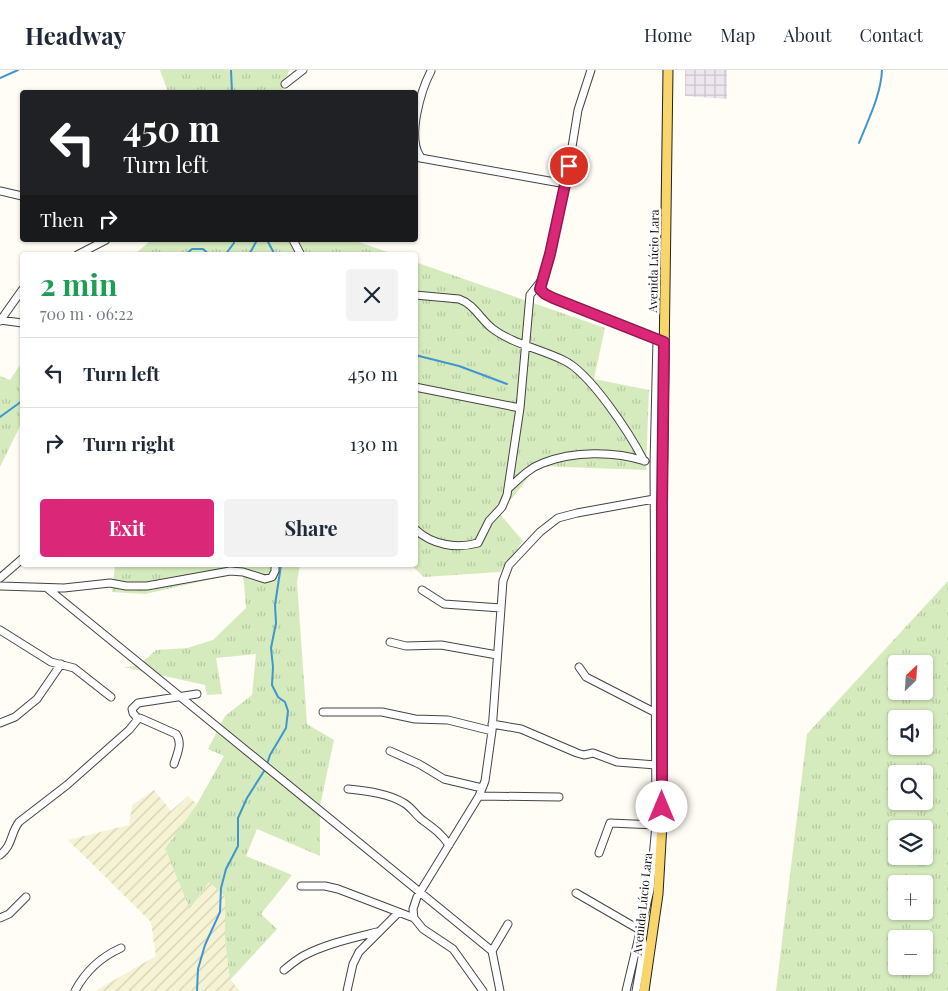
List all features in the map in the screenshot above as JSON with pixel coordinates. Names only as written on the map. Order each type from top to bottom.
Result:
[{"type":"main road","name":"Avenida Lúcio Lara","points":[[644,991],[658,894],[662,824],[660,341],[668,70]]},
{"type":"street","points":[[285,84],[303,70]]},
{"type":"street","points":[[591,70],[578,110],[566,184],[540,289],[545,294],[660,341],[654,464],[656,825],[650,890],[626,991]]},
{"type":"street","points":[[418,113],[421,94],[431,71]]},
{"type":"street","points":[[418,157],[566,184]]},
{"type":"street","points":[[0,192],[20,196]]},
{"type":"street","points":[[84,252],[102,242]]},
{"type":"street","points":[[418,539],[424,538],[464,547],[478,544],[489,521],[502,507],[508,495],[527,346],[530,295],[541,281]]},
{"type":"street","points":[[20,293],[0,320],[20,323]]},
{"type":"street","points":[[418,295],[466,301],[493,329],[527,346],[564,360],[579,371],[601,395],[635,442],[644,461]]},
{"type":"street","points":[[418,388],[520,408]]},
{"type":"street","points":[[508,488],[524,474],[542,463],[566,456],[593,454],[634,457],[654,464]]},
{"type":"street","points":[[483,991],[453,949],[423,929],[414,918],[413,909],[420,892],[479,796],[485,780],[492,727],[505,573],[528,545],[550,523],[558,518],[654,499]]},
{"type":"street","points":[[418,532],[424,538]]},
{"type":"street","points":[[0,578],[20,561]]},
{"type":"street","points":[[0,586],[64,588],[110,583],[126,586],[146,586],[230,571],[243,572],[265,579],[272,577],[274,567]]},
{"type":"street","points":[[47,588],[492,951],[500,991]]},
{"type":"street","points":[[422,590],[444,604],[501,608]]},
{"type":"street","points":[[0,630],[51,662],[79,671],[111,697]]},
{"type":"street","points":[[390,642],[406,646],[442,645],[497,656]]},
{"type":"street","points":[[0,723],[15,717],[37,699],[61,664]]},
{"type":"street","points":[[579,667],[586,677],[656,713]]},
{"type":"street","points":[[174,764],[180,743],[176,734],[140,718],[138,719],[132,709],[138,703],[197,694]]},
{"type":"street","points":[[324,712],[382,712],[415,719],[448,720],[492,727],[521,729],[577,753],[593,752],[617,762],[656,765]]},
{"type":"street","points":[[0,855],[9,845],[19,822],[67,786],[138,719]]},
{"type":"street","points":[[390,751],[419,764],[444,779],[482,788]]},
{"type":"street","points":[[348,789],[368,791],[405,803],[419,817],[440,833],[449,845]]},
{"type":"street","points":[[479,796],[559,797]]},
{"type":"street","points":[[599,853],[610,823],[656,825]]},
{"type":"street","points":[[301,886],[326,886],[338,889],[414,918]]},
{"type":"street","points":[[576,893],[640,930],[644,946],[636,991]]},
{"type":"street","points":[[0,918],[9,914],[26,897]]},
{"type":"street","points":[[347,991],[353,964],[359,952],[398,913]]},
{"type":"street","points":[[492,951],[508,924]]},
{"type":"street","points":[[284,970],[304,956],[320,949],[377,932]]},
{"type":"street","points":[[75,991],[85,975],[94,966],[109,953],[121,948]]},
{"type":"shaded area","points":[[685,70],[727,70],[727,99],[685,96]]},
{"type":"shaded area","points":[[154,790],[171,811],[188,796],[197,804],[165,850],[191,909],[209,881],[225,896],[225,940],[230,979],[240,991],[95,991],[156,956],[151,922],[68,840],[129,825],[132,805]]},
{"type":"green space","points":[[160,70],[289,70],[283,90],[167,90]]},
{"type":"green space","points":[[149,242],[359,242],[387,252],[137,252]]},
{"type":"green space","points":[[418,263],[605,328],[594,379],[649,390],[646,470],[537,466],[500,514],[523,541],[500,572],[424,577],[413,567],[418,567]]},
{"type":"green space","points":[[20,365],[20,426],[0,467],[0,376],[10,380]]},
{"type":"green space","points":[[115,567],[300,567],[297,582],[307,724],[334,740],[320,806],[320,856],[257,829],[246,856],[292,875],[261,914],[277,929],[230,980],[225,940],[225,896],[209,882],[190,909],[165,849],[197,804],[224,756],[208,749],[225,716],[252,695],[256,654],[216,658],[222,694],[207,695],[205,685],[124,667],[138,666],[156,650],[187,648],[213,640],[246,608],[243,572],[145,594],[112,592]]},
{"type":"green space","points":[[948,581],[948,991],[776,991],[807,734]]},
{"type":"waterway","points":[[0,78],[18,70]]},
{"type":"waterway","points":[[231,70],[232,90]]},
{"type":"waterway","points":[[859,143],[877,98],[882,70]]},
{"type":"waterway","points":[[227,252],[234,242]]},
{"type":"waterway","points":[[251,252],[256,242]]},
{"type":"waterway","points":[[268,242],[273,252]]},
{"type":"waterway","points":[[188,252],[192,249],[203,249],[206,252]]},
{"type":"waterway","points":[[418,356],[459,366],[507,384]]},
{"type":"waterway","points":[[0,417],[20,402]]},
{"type":"waterway","points":[[267,764],[270,755],[286,728],[288,711],[285,702],[278,697],[272,685],[271,648],[276,623],[275,605],[281,567]]},
{"type":"waterway","points":[[197,991],[198,969],[205,945],[220,912],[221,888],[226,869],[238,846],[238,818],[247,798],[266,768]]},
{"type":"route","points":[[569,166],[550,254],[540,289],[553,298],[664,342],[662,807]]}]
